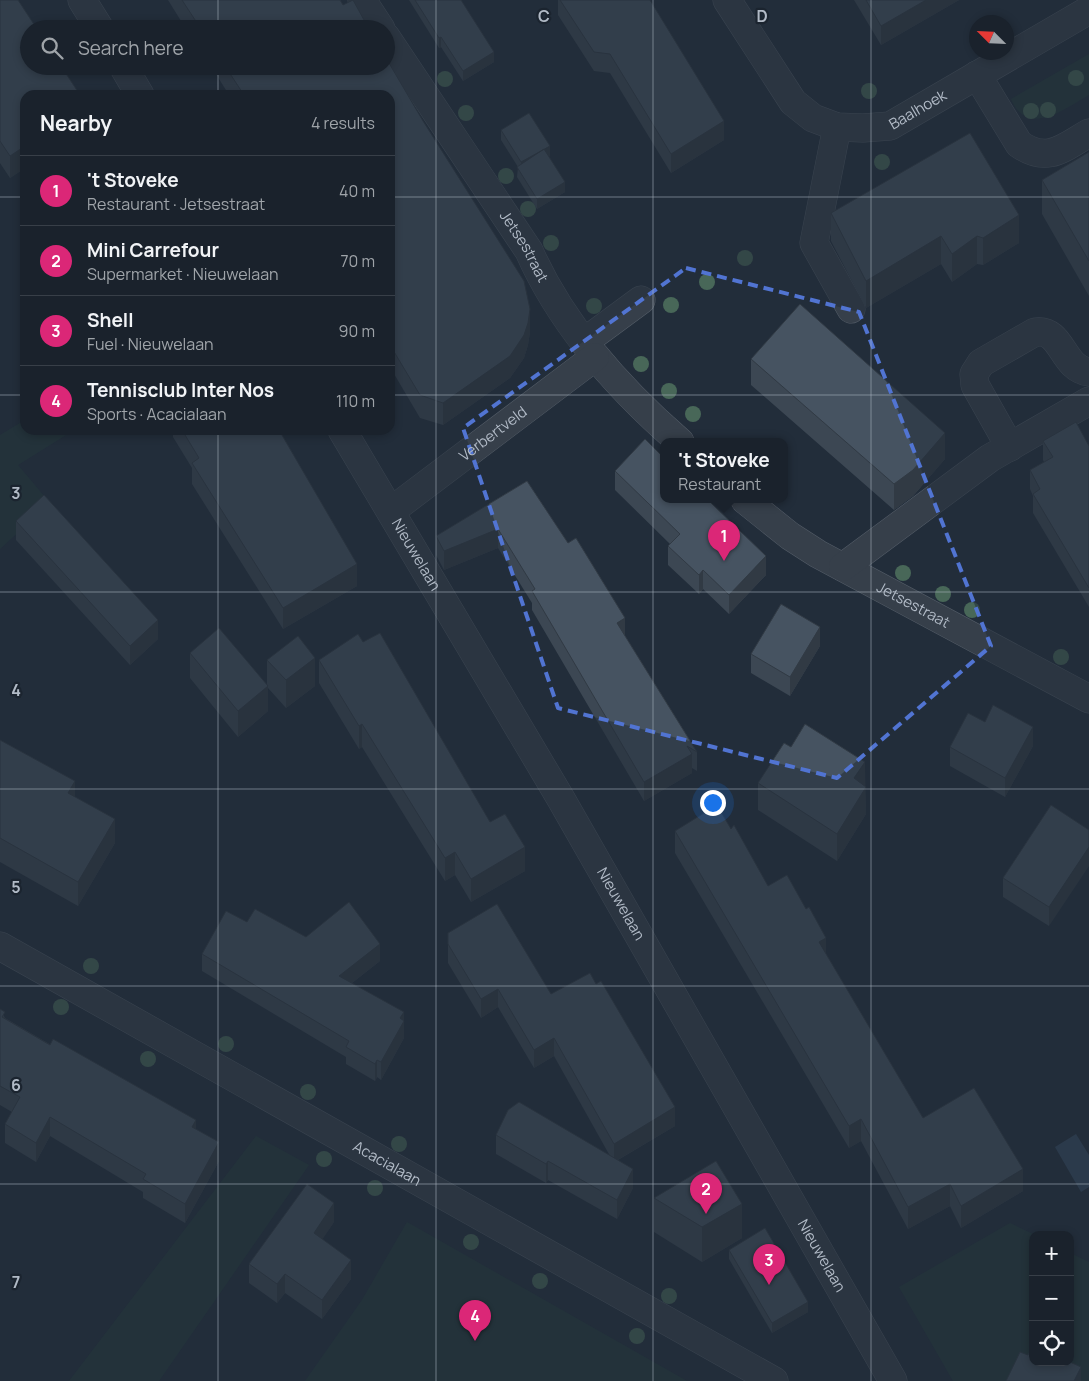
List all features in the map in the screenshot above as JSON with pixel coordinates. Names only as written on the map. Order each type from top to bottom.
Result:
[{"type":"street","points":[[82,0],[94,20]]},
{"type":"street","points":[[362,0],[375,20]]},
{"type":"street","name":"Baalhoek","points":[[727,0],[792,102],[813,118],[837,127],[863,128],[890,126],[1089,10]]},
{"type":"street","name":"Jetsestraat","points":[[395,51],[529,252],[540,278],[590,350],[644,411],[675,438]]},
{"type":"street","points":[[128,75],[137,90]]},
{"type":"street","points":[[977,75],[1019,144],[1028,151],[1039,154],[1052,154],[1089,133]]},
{"type":"street","points":[[837,127],[814,243],[851,310]]},
{"type":"street","name":"Verbertveld","points":[[391,511],[590,350],[642,300]]},
{"type":"street","points":[[1010,447],[975,385],[974,374],[981,364],[1036,332],[1042,331],[1053,336],[1074,366],[1089,372]]},
{"type":"street","points":[[843,567],[975,469],[1089,401]]},
{"type":"street","name":"Nieuwelaan","points":[[345,435],[561,799],[893,1381]]},
{"type":"street","name":"Jetsestraat","points":[[749,503],[790,536],[843,567],[1089,698]]},
{"type":"street","name":"Acacialaan","points":[[0,946],[774,1381]]},
{"type":"highlighted area","points":[[686,268],[859,312],[991,646],[837,778],[558,708],[463,428]]},
{"type":"green space","points":[[1089,54],[1089,95],[1058,113],[1047,117],[1037,119],[1027,117],[1018,111],[1011,99]]},
{"type":"green space","points":[[20,423],[20,435],[66,435],[18,465],[50,503],[0,549],[0,435]]},
{"type":"green space","points":[[256,1136],[309,1165],[159,1381],[69,1381]]},
{"type":"green space","points":[[407,1222],[687,1381],[305,1381],[362,1300]]},
{"type":"green space","points":[[1010,1223],[1029,1232],[1029,1366],[1074,1366],[1074,1255],[1089,1262],[1089,1381],[953,1381],[899,1287]]},
{"type":"water","points":[[1076,1134],[1089,1155],[1089,1187],[1081,1192],[1055,1147]]},
{"type":"building","points":[[0,0],[18,0],[31,20],[20,20],[20,75],[67,75],[77,90],[20,90],[20,149],[10,156],[0,141]]},
{"type":"building","points":[[182,0],[340,0],[343,5],[353,0],[364,20],[195,20]]},
{"type":"building","points":[[415,0],[461,0],[494,52],[463,71]]},
{"type":"building","points":[[560,0],[650,0],[724,121],[671,154],[610,54],[594,52]]},
{"type":"building","points":[[866,0],[926,0],[881,26]]},
{"type":"building","points":[[395,73],[524,281],[530,309],[528,323],[524,335],[510,356],[443,403],[420,395],[395,353],[395,90],[241,90],[231,75],[395,75]]},
{"type":"building","points":[[529,113],[550,146],[521,162],[501,130]]},
{"type":"building","points":[[970,133],[1019,215],[983,238],[977,236],[952,254],[941,236],[866,281],[831,213]]},
{"type":"building","points":[[544,149],[565,182],[537,199],[517,167]]},
{"type":"building","points":[[1089,152],[1089,261],[1042,180]]},
{"type":"building","points":[[800,304],[945,433],[913,470],[894,484],[751,359]]},
{"type":"building","points":[[1076,422],[1089,446],[1089,588],[1033,494],[1040,489],[1030,470],[1053,457],[1043,441]]},
{"type":"building","points":[[185,435],[282,435],[357,564],[283,608],[192,463],[199,458]]},
{"type":"building","points":[[645,439],[660,454],[660,503],[711,503],[766,556],[729,595],[703,570],[699,575],[668,546],[680,534],[615,471]]},
{"type":"building","points":[[527,481],[568,543],[576,538],[625,618],[617,623],[697,752],[687,746],[692,754],[644,782],[532,591],[535,589],[498,529],[444,551],[436,536]]},
{"type":"building","points":[[44,495],[158,620],[130,646],[16,521]]},
{"type":"building","points":[[781,604],[820,627],[790,677],[751,654]]},
{"type":"building","points":[[219,628],[268,686],[238,711],[190,653]]},
{"type":"building","points":[[380,633],[490,822],[505,814],[525,847],[471,879],[455,852],[445,858],[362,724],[359,726],[319,660],[358,634],[363,642]]},
{"type":"building","points":[[298,636],[315,658],[286,680],[267,660]]},
{"type":"building","points":[[993,705],[1033,727],[1005,778],[950,747],[968,713],[985,722]]},
{"type":"building","points":[[805,724],[865,762],[854,778],[866,787],[837,834],[758,783],[784,743],[791,747]]},
{"type":"building","points":[[0,740],[75,781],[68,793],[115,819],[78,882],[0,838]]},
{"type":"building","points":[[717,805],[731,829],[734,825],[768,886],[787,875],[806,909],[809,907],[826,938],[819,942],[923,1118],[974,1088],[1023,1169],[961,1206],[950,1184],[908,1207],[861,1119],[849,1126],[675,831]]},
{"type":"building","points":[[1051,805],[1089,830],[1089,847],[1049,907],[1003,878]]},
{"type":"building","points":[[349,902],[380,944],[339,976],[404,1012],[400,1018],[404,1021],[381,1062],[377,1060],[375,1064],[346,1047],[349,1041],[202,954],[226,911],[247,922],[255,909],[306,937]]},
{"type":"building","points":[[497,904],[551,994],[590,973],[596,984],[601,981],[675,1107],[614,1144],[554,1038],[534,1050],[498,989],[481,999],[448,944],[448,933]]},
{"type":"building","points":[[0,1009],[5,1012],[2,1017],[50,1045],[53,1039],[196,1120],[192,1127],[219,1142],[185,1204],[143,1179],[146,1174],[50,1117],[36,1143],[5,1124],[20,1097],[0,1086]]},
{"type":"building","points":[[519,1102],[633,1169],[617,1200],[548,1161],[546,1164],[496,1135],[508,1110]]},
{"type":"building","points":[[716,1161],[742,1204],[702,1227],[654,1198]]},
{"type":"building","points":[[307,1184],[334,1203],[314,1233],[351,1260],[322,1300],[285,1274],[277,1284],[249,1264]]},
{"type":"building","points":[[765,1228],[808,1302],[772,1323],[729,1250]]},
{"type":"building","points":[[1020,1352],[1028,1355],[1029,1353],[1029,1366],[1074,1366],[1074,1364],[1081,1367],[1074,1381],[1006,1381]]},
{"type":"place","name":"'t Stoveke","points":[[724,561]]},
{"type":"place","name":"Mini Carrefour","points":[[706,1214]]},
{"type":"place","name":"Shell","points":[[769,1285]]},
{"type":"place","name":"Tennisclub Inter Nos","points":[[475,1341]]}]
